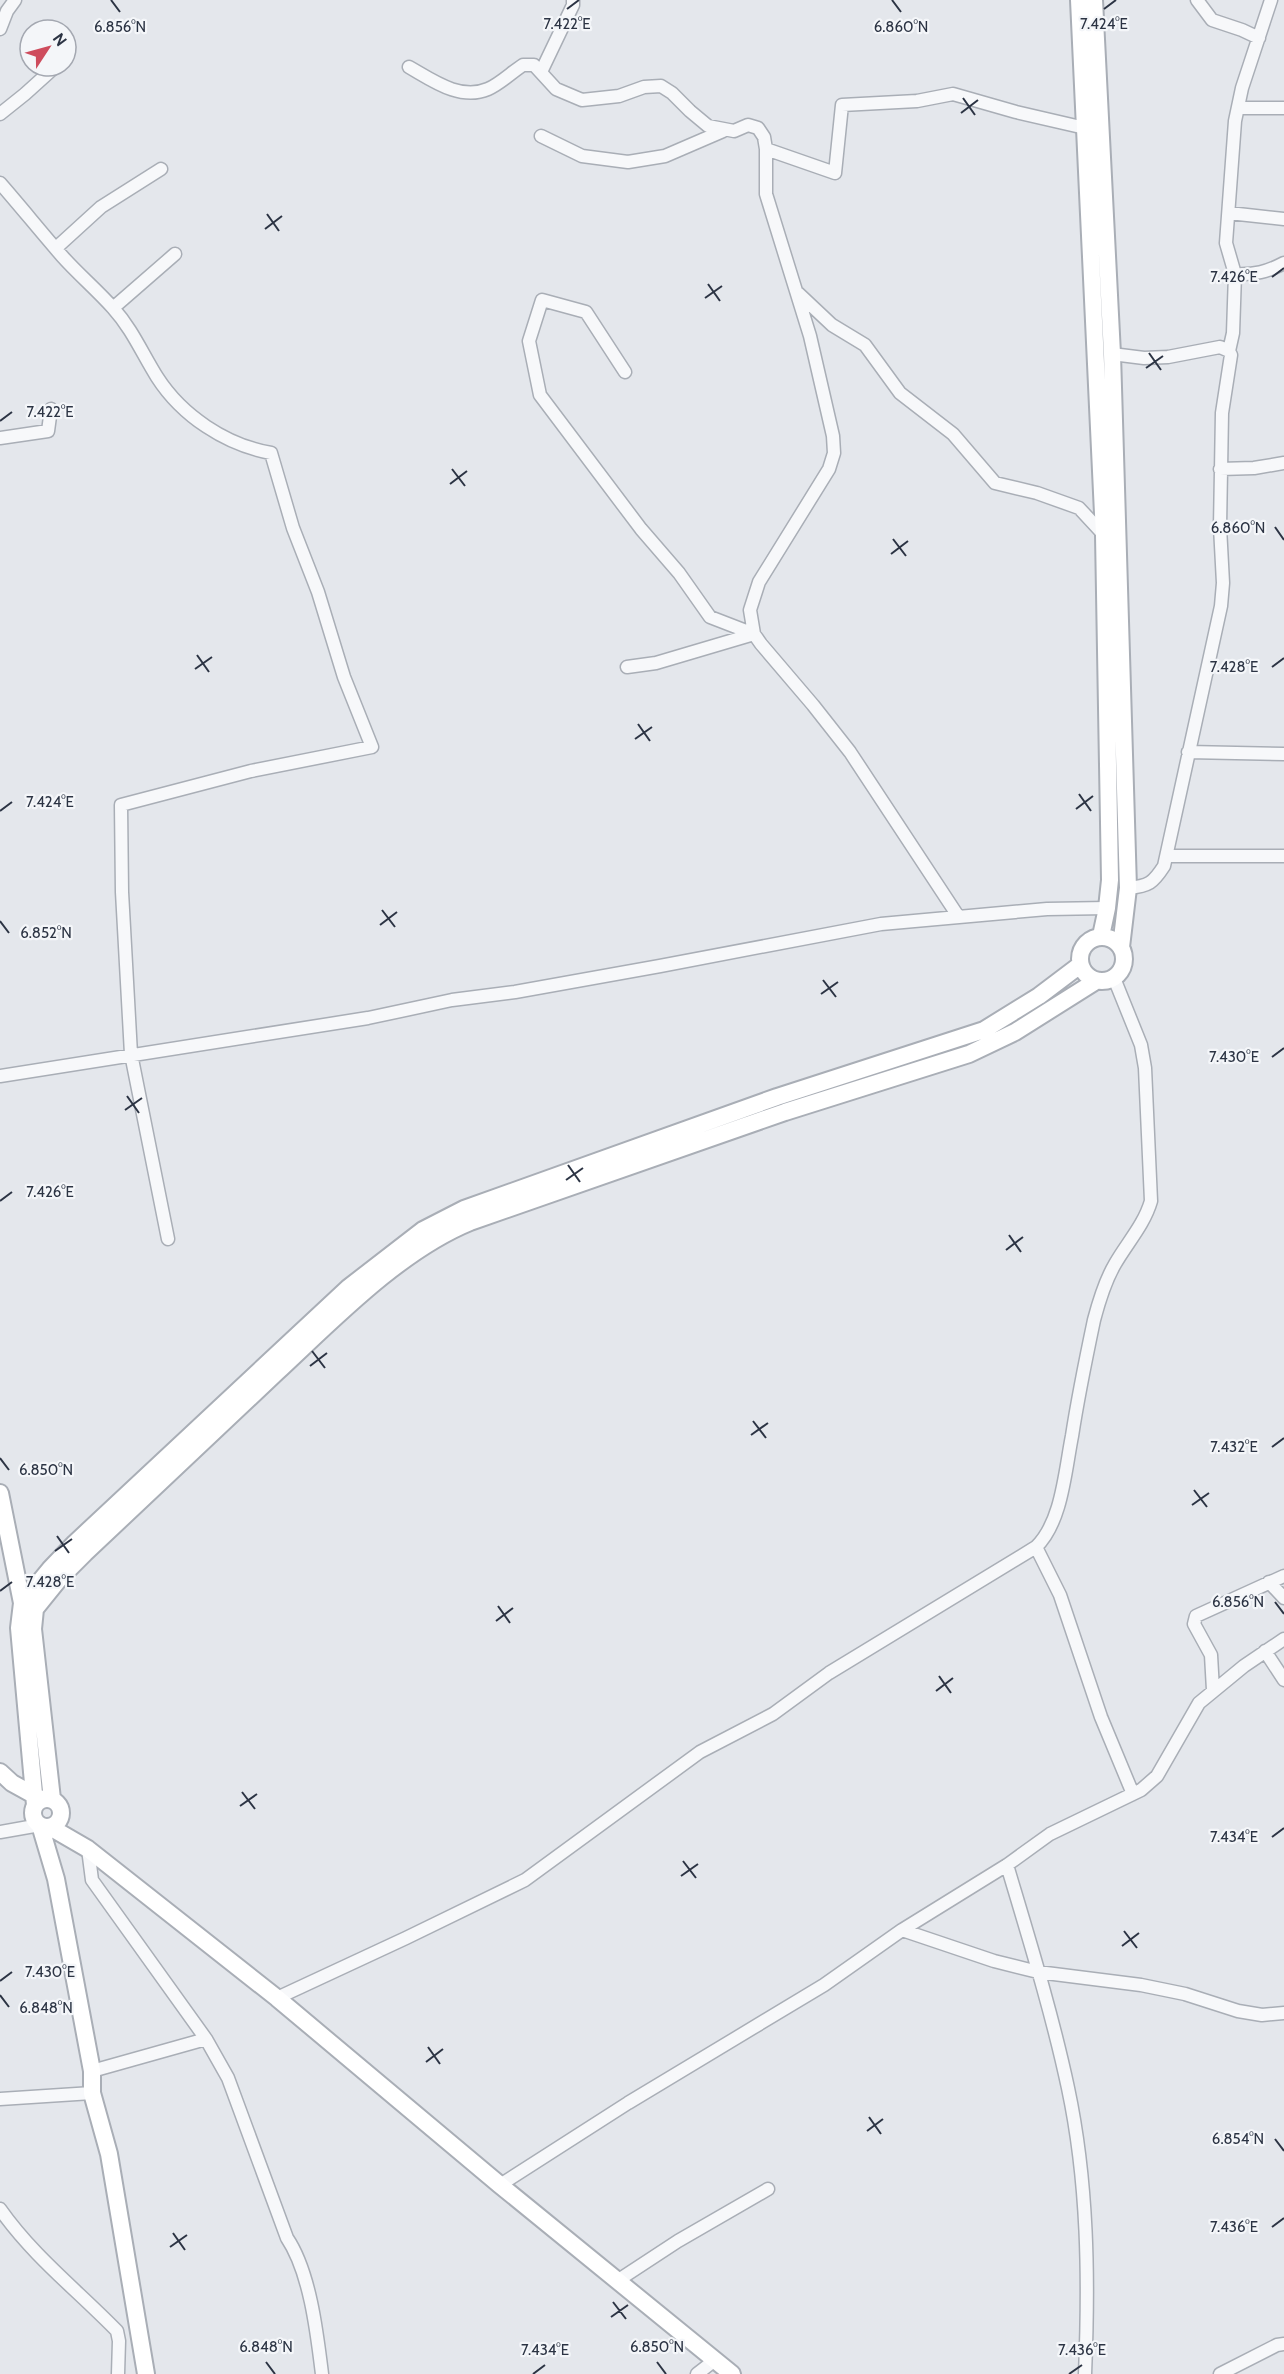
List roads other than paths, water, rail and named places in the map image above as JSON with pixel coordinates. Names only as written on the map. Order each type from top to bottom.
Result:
[{"type":"street","points":[[0,29],[7,11],[15,0]]},
{"type":"street","points":[[541,72],[573,5],[573,0]]},
{"type":"street","points":[[1079,0],[1104,534],[1110,880],[1101,936]]},
{"type":"street","points":[[146,2374],[109,2154],[92,2092],[92,2071],[56,1879],[47,1813],[33,1629],[35,1609],[60,1578],[303,1348],[413,1253],[453,1229],[785,1112],[969,1054],[1015,1032],[1096,981],[1114,978],[1124,964],[1121,947],[1128,888],[1112,354],[1094,0]]},
{"type":"street","points":[[1197,0],[1212,20],[1259,38]]},
{"type":"street","points":[[1128,888],[1145,886],[1156,879],[1167,856],[1199,699],[1216,636],[1221,606],[1222,413],[1231,355],[1229,351],[1233,333],[1235,274],[1226,243],[1238,108],[1242,88],[1271,0]]},
{"type":"street","points":[[409,67],[442,85],[468,93],[489,89],[523,64],[534,65],[556,88],[582,100],[619,96],[644,87],[661,86],[708,126],[734,131],[748,125],[758,128],[764,137],[766,194],[797,293],[833,436],[834,453],[829,469],[759,582],[750,610],[754,634],[850,752],[958,916]]},
{"type":"street","points":[[0,114],[43,78]]},
{"type":"street","points":[[766,149],[836,172],[842,105],[916,101],[953,94],[1016,112],[1086,128]]},
{"type":"street","points":[[1238,108],[1284,108]]},
{"type":"street","points":[[541,136],[582,156],[628,162],[665,156],[723,130]]},
{"type":"street","points":[[56,249],[101,207],[161,169]]},
{"type":"street","points":[[0,183],[56,249],[133,331],[170,395],[195,419],[252,449],[271,453],[293,528],[318,592],[344,677],[372,747],[251,771],[121,805],[122,892],[131,1054],[168,1239]]},
{"type":"street","points":[[1229,213],[1284,219]]},
{"type":"street","points":[[113,308],[175,254]]},
{"type":"street","points":[[1235,274],[1252,275],[1268,271],[1284,263]]},
{"type":"street","points":[[797,293],[832,326],[865,345],[900,393],[953,434],[995,483],[1037,493],[1079,508],[1104,534]]},
{"type":"street","points":[[625,372],[586,312],[542,300],[529,340],[540,395],[635,521],[679,573],[710,618],[754,634]]},
{"type":"street","points":[[1112,354],[1144,358],[1168,357],[1220,347],[1229,351]]},
{"type":"street","points":[[0,438],[48,431],[51,409]]},
{"type":"street","points":[[1220,470],[1284,463]]},
{"type":"street","points":[[627,667],[656,663],[754,634]]},
{"type":"street","points":[[1188,752],[1284,754]]},
{"type":"street","points":[[1167,856],[1284,856]]},
{"type":"street","points":[[0,1076],[368,1018],[452,1000],[515,992],[881,924],[958,916],[1107,908]]},
{"type":"street","points":[[1096,981],[1086,975],[1080,965],[1080,953],[1085,943],[1101,936],[1113,939],[1121,947]]},
{"type":"street","points":[[22,1604],[50,1569],[75,1543],[293,1338],[348,1288],[423,1230],[464,1209],[754,1105],[984,1030],[1039,996],[1080,965]]},
{"type":"street","points":[[277,1998],[525,1880],[700,1752],[772,1714],[829,1673],[1036,1547],[1045,1539],[1054,1521],[1066,1472],[1095,1318],[1106,1283],[1114,1266],[1145,1219],[1151,1202],[1142,1045],[1114,978]]},
{"type":"street","points":[[0,1492],[22,1604],[19,1628],[56,1879]]},
{"type":"street","points":[[1036,1547],[1060,1595],[1101,1717],[1133,1794]]},
{"type":"street","points":[[1213,1690],[1211,1655],[1193,1619],[1199,1613],[1284,1576]]},
{"type":"street","points":[[1269,1582],[1284,1598]]},
{"type":"street","points":[[500,2185],[628,2103],[824,1985],[903,1930],[1060,1828],[1133,1794],[1149,1784],[1157,1776],[1193,1711],[1213,1690],[1284,1639]]},
{"type":"street","points":[[1265,1651],[1284,1680]]},
{"type":"street","points":[[6,1778],[88,1849],[277,1998],[500,2185],[732,2374]]},
{"type":"street","points":[[0,1832],[47,1813]]},
{"type":"street","points":[[47,1813],[88,1849],[92,1880],[206,2039],[228,2078],[287,2238],[297,2253],[318,2340],[322,2374]]},
{"type":"street","points":[[1006,1865],[1038,1972],[1068,2090],[1082,2186],[1087,2261],[1085,2374]]},
{"type":"street","points":[[903,1930],[994,1961],[1038,1972],[1141,1985],[1185,1994],[1254,2014],[1284,2013]]},
{"type":"street","points":[[92,2071],[206,2039]]},
{"type":"street","points":[[0,2099],[92,2092]]},
{"type":"street","points":[[617,2281],[678,2241],[768,2189]]},
{"type":"street","points":[[0,2209],[20,2236],[117,2331],[118,2374]]},
{"type":"street","points":[[1220,2374],[1277,2345],[1284,2344]]},
{"type":"street","points":[[697,2374],[715,2360]]}]
